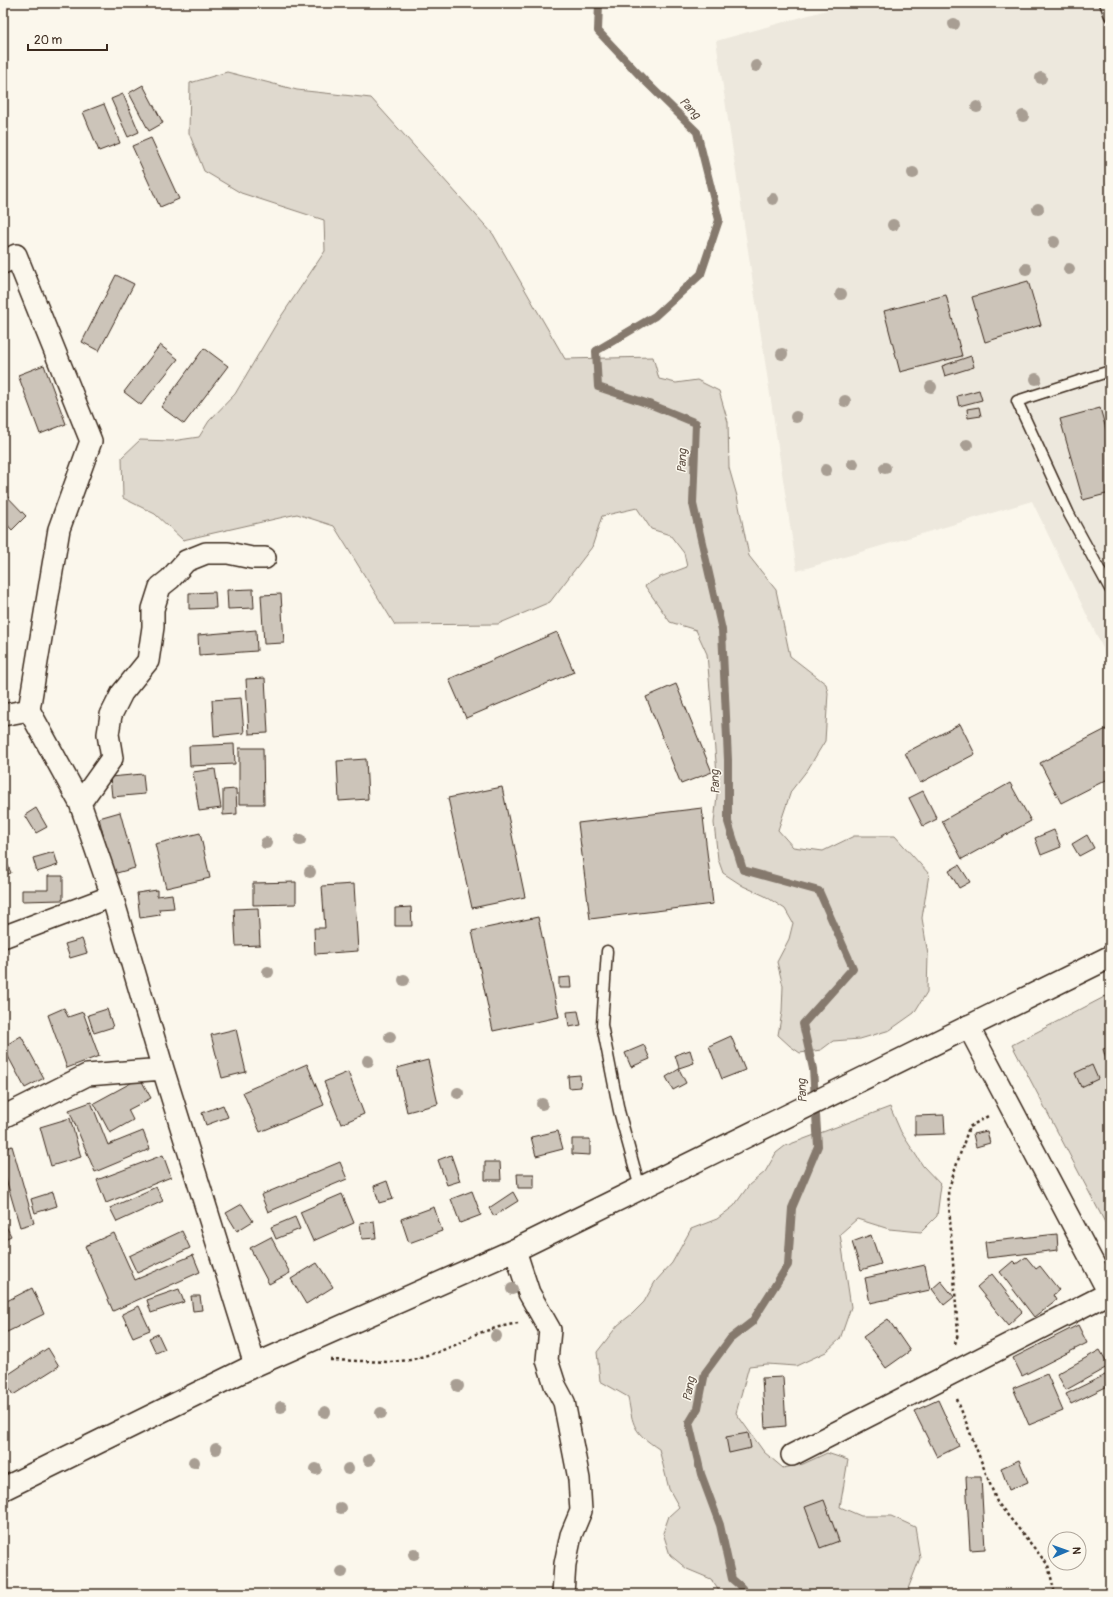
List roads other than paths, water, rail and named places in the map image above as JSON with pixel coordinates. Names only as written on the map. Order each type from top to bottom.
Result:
[{"type":"highway","points":[[3,1489],[255,1365],[515,1250],[1110,957]]},
{"type":"street","points":[[3,262],[16,255],[91,441],[59,529],[29,710],[80,803],[112,896],[163,1069],[255,1365]]},
{"type":"street","points":[[80,803],[112,758],[108,734],[111,715],[122,693],[148,661],[153,627],[153,609],[160,587],[170,579],[186,561],[206,553],[228,553],[265,558]]},
{"type":"street","points":[[3,715],[29,710]]},
{"type":"street","points":[[3,937],[112,896]]},
{"type":"street","points":[[792,1455],[1109,1294],[968,1026]]},
{"type":"street","points":[[3,1117],[86,1075],[163,1069]]},
{"type":"street","points":[[515,1250],[529,1293],[550,1330],[547,1360],[564,1402],[579,1479],[581,1511],[571,1535],[565,1564],[563,1594]]},
{"type":"lane","points":[[1105,3],[1110,16]]},
{"type":"lane","points":[[1110,371],[1017,401],[1069,514],[1110,589]]},
{"type":"lane","points":[[607,952],[602,1025],[619,1111],[640,1188]]},
{"type":"waterway","name":"Pang","points":[[599,3],[598,31],[645,81],[697,132],[719,220],[701,274],[655,316],[596,351],[598,387],[652,405],[696,423],[693,504],[722,630],[728,760],[728,822],[743,870],[819,891],[853,968],[803,1024],[813,1069],[818,1146],[792,1208],[788,1265],[752,1322],[730,1339],[705,1373],[698,1408],[689,1423],[701,1474],[720,1525],[732,1579],[747,1594]]}]
